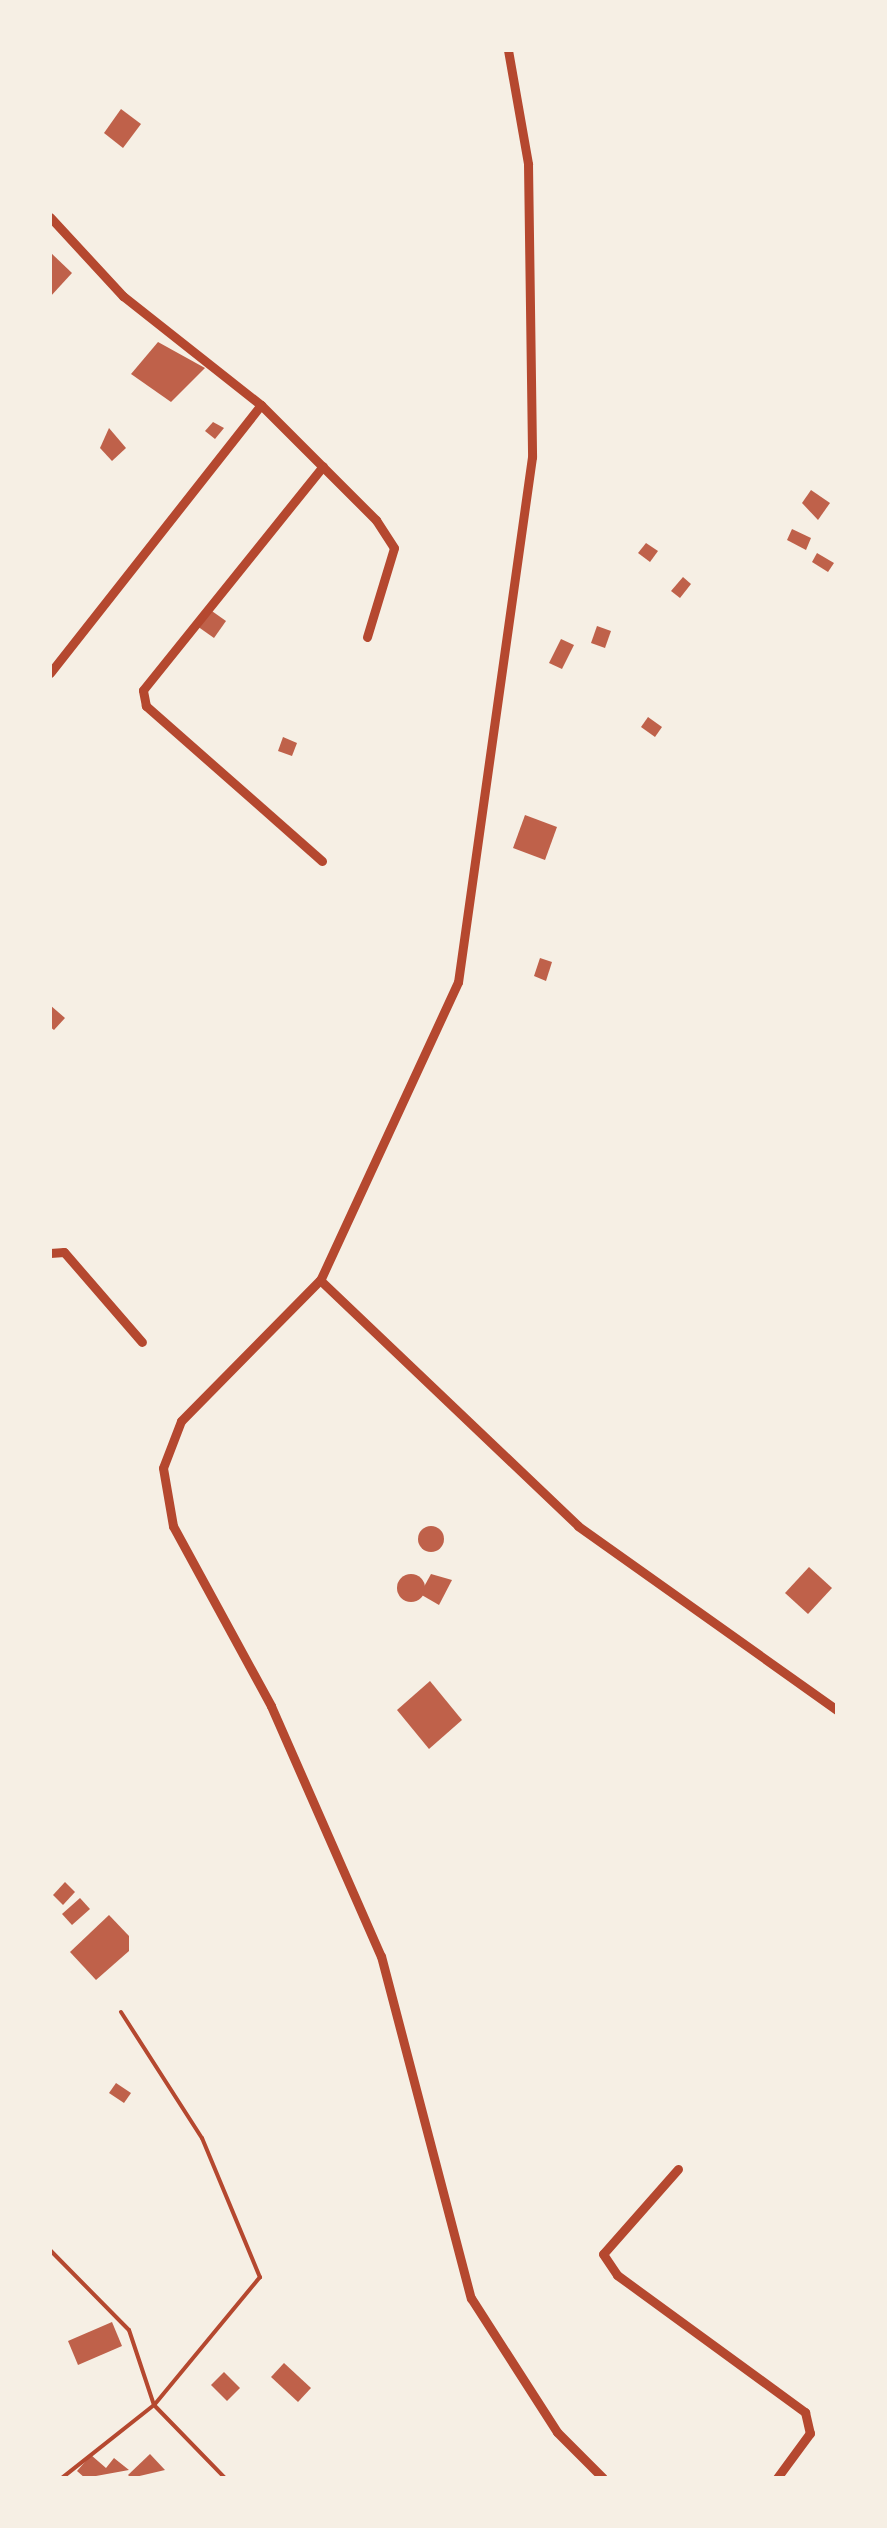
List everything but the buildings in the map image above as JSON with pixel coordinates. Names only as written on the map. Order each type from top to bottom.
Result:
[{"type":"street","points":[[508,50],[528,164],[532,457],[458,982],[320,1280],[182,1421],[163,1468],[173,1526],[271,1706],[382,1956],[470,2298],[557,2432],[603,2478]]},
{"type":"street","points":[[50,216],[123,296],[261,405],[323,466],[394,548],[367,637]]},
{"type":"street","points":[[50,674],[261,405]]},
{"type":"street","points":[[322,861],[146,706],[143,690],[323,466]]},
{"type":"street","points":[[50,1253],[64,1252],[142,1342]]},
{"type":"street","points":[[320,1280],[578,1526],[837,1710]]},
{"type":"street","points":[[678,2169],[603,2254],[617,2275],[805,2412],[810,2433],[777,2478]]},
{"type":"path","points":[[62,2478],[154,2405],[260,2277],[202,2138],[121,2012]]},
{"type":"path","points":[[50,2250],[129,2330],[154,2405],[226,2478]]}]
